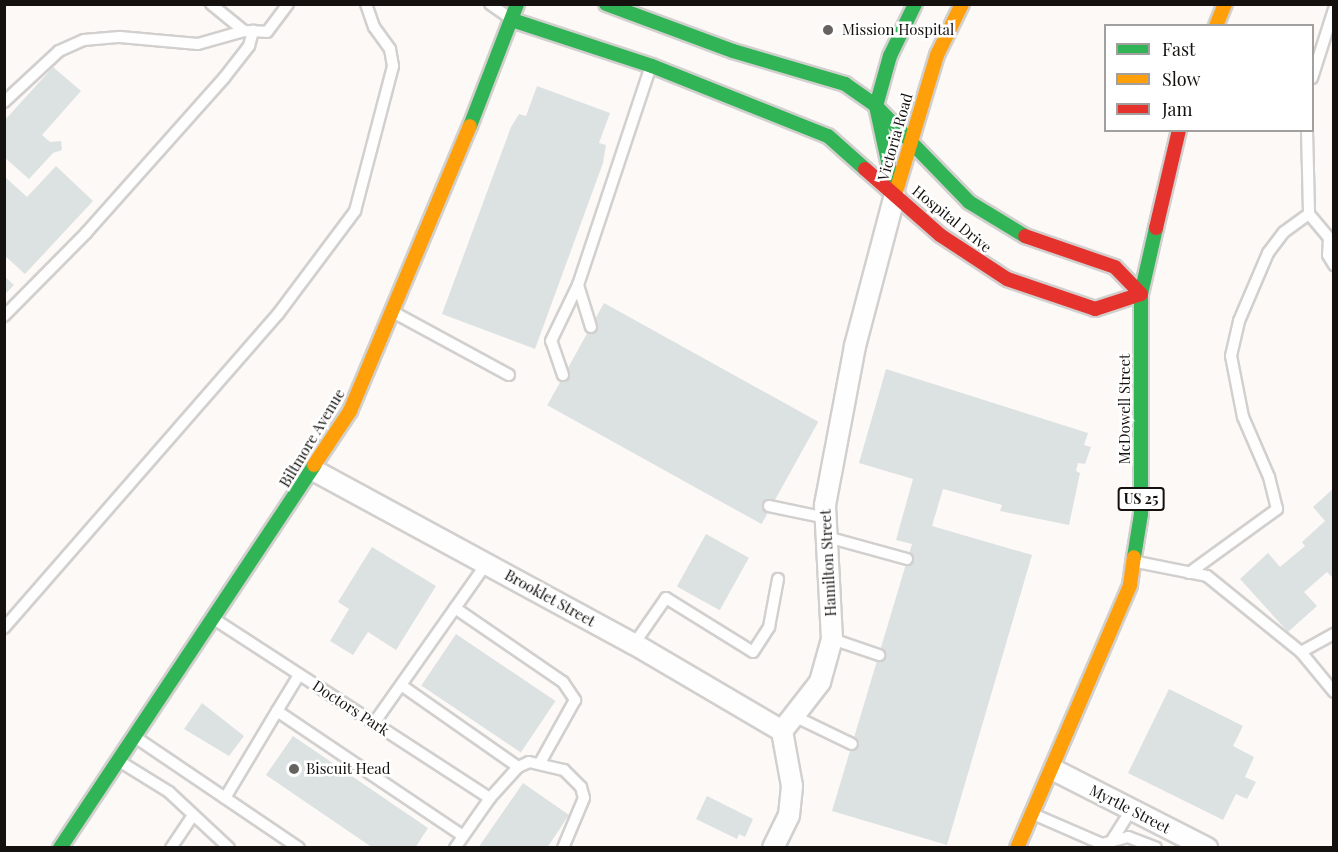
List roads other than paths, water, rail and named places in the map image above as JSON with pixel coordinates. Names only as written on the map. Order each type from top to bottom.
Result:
[{"type":"main road","name":"Biltmore Avenue","points":[[60,848],[213,618],[315,471],[350,411],[393,312],[517,4]]},
{"type":"main road","name":"Hospital Drive","points":[[512,20],[651,66],[828,136],[940,235],[1007,279],[1095,309],[1141,294],[1115,267],[1050,247],[988,215],[957,192],[876,106],[844,84],[733,51],[606,4]]},
{"type":"main road","name":"Victoria Road","points":[[895,195],[876,106],[890,56],[915,4]]},
{"type":"main road","name":"Victoria Road","points":[[895,195],[937,55],[962,4]]},
{"type":"main road","points":[[1217,24],[1225,4]]},
{"type":"main road","name":"McDowell Street","points":[[1017,848],[1054,770],[1130,585],[1141,514],[1141,294],[1179,132]]},
{"type":"street","name":"Hamilton Street","points":[[782,731],[796,717],[819,682],[832,639],[826,527],[855,346],[895,195]]},
{"type":"street","name":"Brooklet Street","points":[[315,471],[634,644],[782,731]]},
{"type":"street","points":[[773,848],[789,815],[792,786],[782,731]]},
{"type":"street","name":"Myrtle Street","points":[[1054,770],[1207,848]]},
{"type":"lane","points":[[211,4],[248,31]]},
{"type":"lane","points":[[4,102],[59,51],[84,40],[120,37],[198,44],[248,31],[267,32],[288,4]]},
{"type":"lane","points":[[4,628],[278,314],[355,211],[393,66],[390,49],[374,27],[366,4]]},
{"type":"lane","points":[[490,4],[512,20]]},
{"type":"lane","points":[[1314,72],[1334,9]]},
{"type":"lane","points":[[4,316],[78,242],[224,78],[249,46],[248,31]]},
{"type":"lane","points":[[563,375],[551,341],[578,285],[651,66]]},
{"type":"lane","points":[[1307,132],[1309,214],[1331,238],[1328,255],[1334,265]]},
{"type":"lane","points":[[1189,573],[1277,509],[1269,477],[1243,417],[1231,356],[1239,321],[1268,253],[1284,232],[1309,214]]},
{"type":"lane","points":[[578,285],[591,327]]},
{"type":"lane","points":[[393,312],[509,375]]},
{"type":"lane","points":[[769,506],[907,559]]},
{"type":"lane","points":[[1133,562],[1207,576],[1301,652],[1334,692]]},
{"type":"lane","points":[[374,723],[486,564]]},
{"type":"lane","points":[[634,644],[666,598],[753,652],[769,627],[778,579]]},
{"type":"lane","points":[[455,608],[563,682],[575,700],[541,761]]},
{"type":"lane","name":"Doctors Park","points":[[213,618],[490,798]]},
{"type":"lane","points":[[1301,652],[1334,634]]},
{"type":"lane","points":[[832,639],[879,655]]},
{"type":"lane","points":[[225,798],[299,675]]},
{"type":"lane","points":[[401,685],[518,767]]},
{"type":"lane","points":[[277,711],[463,836]]},
{"type":"lane","points":[[796,717],[852,744]]},
{"type":"lane","points":[[135,737],[299,848]]},
{"type":"lane","points":[[119,760],[169,792],[192,817],[229,848]]},
{"type":"lane","points":[[455,848],[490,798],[518,767],[541,761],[573,776],[584,798],[563,848]]},
{"type":"lane","points":[[1109,845],[1131,810]]},
{"type":"lane","points":[[1033,813],[1085,838],[1109,845],[1128,837],[1156,848]]},
{"type":"lane","points":[[171,848],[192,817]]},
{"type":"place","name":"Mission Hospital","points":[[828,30]]},
{"type":"place","name":"Biscuit Head","points":[[294,769]]}]
